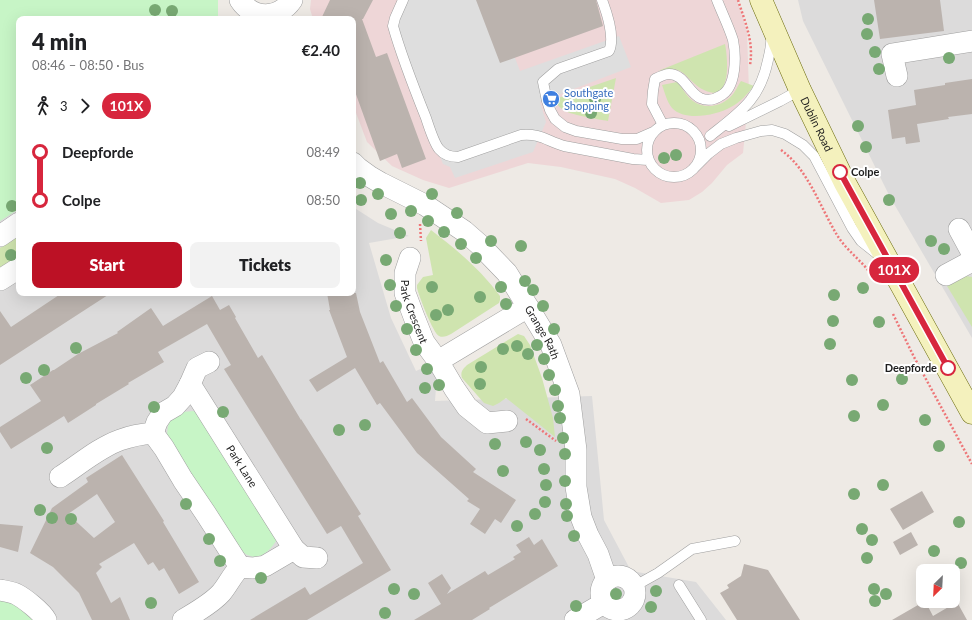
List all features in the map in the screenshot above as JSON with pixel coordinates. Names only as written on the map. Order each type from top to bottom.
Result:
[{"type":"main road","name":"Dublin Road","points":[[761,0],[800,90],[845,183],[971,411]]},
{"type":"street","points":[[244,9],[265,15],[274,14],[292,8]]},
{"type":"street","points":[[897,76],[892,54],[972,41]]},
{"type":"street","name":"Grange Rath","points":[[356,166],[381,183],[425,205],[480,245],[507,273],[528,307],[551,345],[569,394],[576,450],[576,487],[582,517],[588,535],[598,554],[607,580]]},
{"type":"street","points":[[0,236],[16,225]]},
{"type":"street","points":[[958,230],[972,253]]},
{"type":"street","name":"Park Crescent","points":[[415,250],[405,273],[405,293],[424,342],[467,407],[487,423],[506,421]]},
{"type":"street","points":[[946,275],[972,261]]},
{"type":"street","points":[[0,280],[16,270]]},
{"type":"street","points":[[438,361],[528,307]]},
{"type":"street","points":[[153,433],[157,422],[164,412],[175,406],[183,397],[197,368],[209,362]]},
{"type":"street","name":"Park Lane","points":[[190,384],[294,549]]},
{"type":"street","points":[[60,478],[95,453],[119,440],[153,433]]},
{"type":"street","points":[[153,433],[240,568]]},
{"type":"street","points":[[183,620],[214,600],[222,592],[235,572],[240,568],[264,566],[294,549],[304,557],[317,558]]},
{"type":"street","points":[[617,576],[631,582],[632,604],[618,610],[604,604],[600,594],[601,588],[607,580],[617,576]]},
{"type":"street","points":[[0,590],[16,595],[31,605],[45,617],[46,620]]},
{"type":"street","points":[[575,620],[604,604]]},
{"type":"lane","points":[[403,0],[396,14],[393,26],[428,123],[438,148],[444,154],[458,157],[521,135],[531,134],[546,139],[554,144],[633,159],[648,160]]},
{"type":"lane","points":[[602,0],[609,20],[612,42],[611,47],[609,50],[558,69],[543,82],[550,110],[555,119],[565,127],[576,131],[622,139],[637,139],[654,132]]},
{"type":"lane","points":[[663,125],[652,104],[655,79],[668,74],[675,75],[681,78],[699,97],[707,100],[715,99],[722,95],[730,86],[735,61],[733,40],[717,0]]},
{"type":"lane","points":[[710,136],[742,110],[758,89],[763,78],[772,39],[770,21]]},
{"type":"lane","points":[[699,140],[780,102],[800,90]]},
{"type":"lane","points":[[693,169],[699,161],[701,150],[699,140],[695,133],[685,125],[670,123],[658,127],[649,137],[646,148],[648,160],[655,170],[664,176],[672,177],[684,176],[693,169],[712,150],[721,144],[736,138],[761,131],[772,130],[785,134],[803,145],[814,156],[852,228],[861,241],[888,260]]},
{"type":"lane","points":[[632,604],[658,573],[692,550],[735,540]]},
{"type":"lane","points":[[679,585],[701,620]]},
{"type":"path","points":[[781,150],[789,155],[804,173],[837,235],[845,247],[874,279]]},
{"type":"path","points":[[415,250],[420,220],[424,223]]},
{"type":"path","points":[[890,308],[972,464]]},
{"type":"shaded area","points":[[0,0],[16,16],[16,296],[356,296],[356,209],[378,223],[409,236],[369,243],[391,318],[416,371],[438,361],[435,401],[592,396],[604,520],[631,571],[696,582],[726,620],[0,620]]},
{"type":"shaded area","name":"Southgate Shopping","points":[[311,0],[737,0],[747,32],[749,92],[743,153],[727,165],[712,183],[702,192],[689,200],[661,203],[635,188],[615,179],[561,167],[528,163],[449,188],[423,180],[392,166],[367,142],[356,113],[356,16],[312,16],[310,9]]},
{"type":"shaded area","points":[[401,0],[493,0],[520,71],[619,36],[631,67],[540,102],[546,122],[533,152],[455,178],[450,167],[443,164],[401,60],[393,22]]},
{"type":"shaded area","points":[[798,0],[972,0],[972,338],[890,197],[803,21]]},
{"type":"green space","points":[[0,0],[218,0],[218,16],[16,16],[16,211],[0,221]]},
{"type":"green space","points":[[725,44],[727,69],[724,86],[720,91],[713,93],[704,90],[677,70],[669,69],[658,71]]},
{"type":"green space","points":[[616,78],[608,121],[577,115],[566,111],[559,107],[555,100],[555,99]]},
{"type":"green space","points":[[741,81],[754,86],[741,100],[725,110],[710,115],[701,116],[685,115],[672,108],[667,100],[662,85],[677,82],[688,96],[697,104],[711,106],[720,104],[730,97]]},
{"type":"green space","points":[[431,230],[468,261],[500,296],[499,303],[444,337],[440,337],[433,328],[417,288],[417,285],[423,277],[433,275],[426,238]]},
{"type":"green space","points":[[16,238],[16,261],[0,271],[0,248]]},
{"type":"green space","points":[[966,276],[972,277],[972,327],[947,286],[955,280]]},
{"type":"green space","points":[[518,334],[524,336],[530,345],[542,378],[553,418],[555,437],[506,398],[493,406],[484,403],[461,376],[463,369],[467,365]]},
{"type":"green space","points":[[193,411],[198,413],[278,538],[264,554],[255,557],[249,556],[241,551],[235,544],[167,435],[168,426],[171,419],[183,412]]},
{"type":"green space","points":[[0,599],[10,600],[37,620],[0,620]]},
{"type":"building","points":[[330,0],[373,0],[362,19],[376,57],[387,53],[426,159],[402,168],[397,154],[380,161],[356,94],[356,16],[322,16]]},
{"type":"building","points":[[476,0],[596,0],[603,26],[500,63]]},
{"type":"building","points":[[874,0],[940,0],[944,31],[880,39]]},
{"type":"building","points":[[972,79],[972,114],[948,117],[949,119],[917,124],[920,142],[906,144],[905,137],[892,139],[888,110],[916,105],[914,90]]},
{"type":"building","points":[[356,293],[360,312],[380,363],[383,361],[407,402],[412,398],[441,437],[476,469],[473,472],[516,500],[501,523],[495,519],[485,534],[470,524],[480,509],[467,501],[469,499],[417,453],[380,403],[377,405],[355,368],[317,392],[309,380],[347,357],[330,310],[328,296],[356,296]]},
{"type":"building","points":[[58,296],[106,296],[0,365],[0,311],[11,327]]},
{"type":"building","points":[[212,296],[220,310],[229,305],[258,358],[262,355],[301,420],[361,514],[358,516],[391,570],[307,620],[250,620],[305,587],[310,595],[363,563],[341,526],[327,534],[224,369],[231,365],[207,324],[158,352],[164,362],[128,383],[129,384],[68,423],[64,416],[11,449],[0,432],[0,427],[41,401],[30,385],[53,370],[78,354],[118,333],[117,332],[151,308],[163,326]]},
{"type":"building","points":[[122,455],[164,521],[163,522],[199,582],[179,594],[164,568],[159,571],[153,562],[148,565],[134,543],[99,564],[102,567],[96,573],[111,603],[120,597],[130,620],[92,620],[79,593],[53,567],[30,553],[52,508],[88,482],[86,478]],"holes":[[[97,494],[115,522],[94,538],[68,514]]]},
{"type":"building","points":[[922,491],[934,512],[903,530],[890,509]]},
{"type":"building","points":[[0,524],[23,526],[18,552],[0,547]]},
{"type":"building","points":[[911,532],[918,545],[900,555],[893,542]]},
{"type":"building","points":[[529,537],[534,545],[542,539],[558,566],[472,620],[414,620],[441,604],[428,583],[442,574],[451,588],[447,594],[485,571],[488,575],[515,559],[513,557],[521,552],[516,545]]},
{"type":"building","points":[[744,564],[768,570],[800,620],[737,620],[720,593],[729,588],[727,585],[741,576]]},
{"type":"building","points":[[916,606],[916,608],[929,608],[933,616],[947,608],[960,607],[967,620],[892,620]]},
{"type":"bus line","name":"101X","points":[[840,172],[948,368]]},
{"type":"place","name":"Southgate Shopping","points":[[551,99]]},
{"type":"place","name":"Colpe","points":[[840,172]]},
{"type":"place","name":"Deepforde","points":[[948,368]]}]
